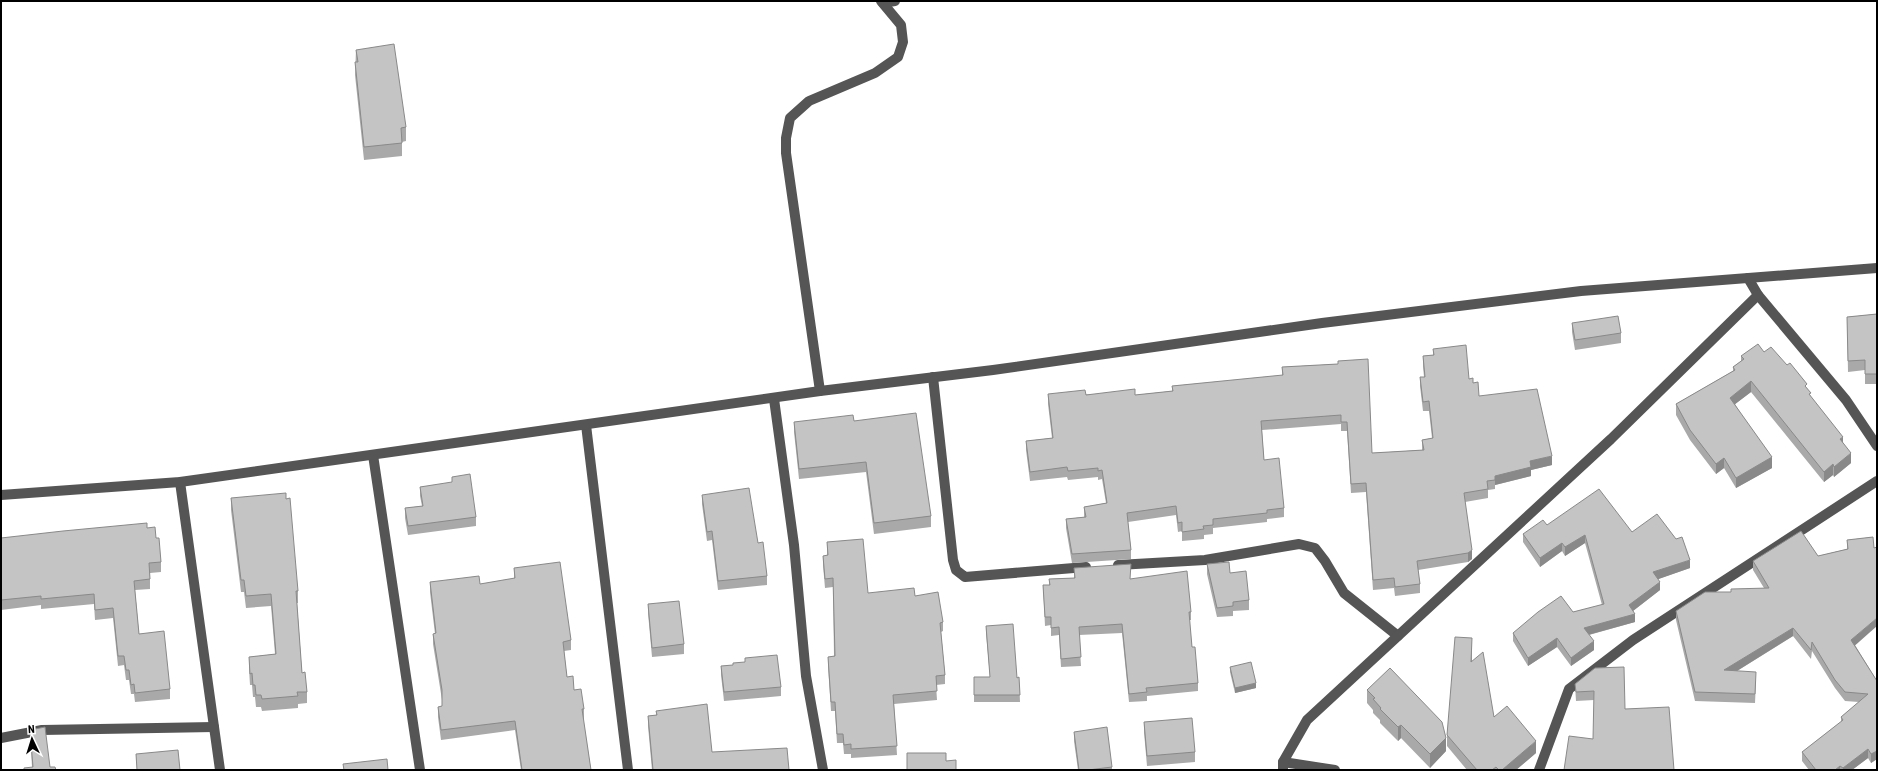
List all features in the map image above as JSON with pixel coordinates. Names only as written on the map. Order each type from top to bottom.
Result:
[{"type":"street","points":[[882,2],[895,1]]},
{"type":"street","points":[[820,392],[786,153],[786,138],[790,118],[809,101],[875,73],[898,57],[904,42],[901,25],[882,2]]},
{"type":"street","points":[[1,495],[180,482],[1322,323],[1573,292],[1877,268]]},
{"type":"street","points":[[1748,278],[1758,295],[1846,400],[1877,446]]},
{"type":"street","points":[[1335,770],[1283,766],[1307,720],[1611,439],[1758,295]]},
{"type":"street","points":[[933,377],[953,560],[956,570],[965,577],[1096,567]]},
{"type":"street","points":[[774,399],[794,545],[806,676],[823,770]]},
{"type":"street","points":[[586,425],[628,770]]},
{"type":"street","points":[[373,455],[420,770]]},
{"type":"street","points":[[1539,770],[1569,689],[1633,640],[1877,481]]},
{"type":"street","points":[[180,482],[220,770]]},
{"type":"street","points":[[1111,566],[1205,560],[1299,544],[1315,548],[1325,561],[1344,593],[1398,636]]},
{"type":"street","points":[[1,738],[42,730],[214,727]]},
{"type":"building","points":[[394,44],[406,127],[401,128],[402,143],[364,147],[355,62],[358,62],[356,50]]},
{"type":"building","points":[[1877,314],[1877,374],[1865,374],[1865,360],[1848,361],[1847,317]]},
{"type":"building","points":[[1618,316],[1621,333],[1575,340],[1572,323]]},
{"type":"building","points":[[1758,344],[1764,352],[1771,347],[1787,365],[1790,363],[1807,384],[1805,386],[1811,393],[1809,394],[1843,437],[1840,439],[1851,453],[1834,467],[1833,464],[1824,472],[1751,381],[1730,398],[1772,457],[1736,478],[1724,458],[1716,464],[1690,430],[1676,404],[1735,370],[1733,367],[1744,359],[1741,356]]},
{"type":"building","points":[[1466,345],[1469,379],[1473,378],[1473,383],[1478,382],[1479,396],[1537,389],[1552,456],[1530,461],[1531,467],[1495,476],[1495,480],[1487,481],[1488,489],[1464,493],[1472,550],[1468,553],[1417,561],[1420,584],[1395,587],[1394,578],[1373,580],[1366,483],[1351,484],[1347,422],[1341,422],[1341,415],[1261,421],[1264,460],[1279,458],[1284,508],[1267,510],[1267,513],[1213,519],[1213,525],[1203,526],[1204,529],[1182,532],[1182,522],[1178,523],[1176,506],[1127,513],[1131,550],[1072,554],[1066,519],[1086,517],[1084,507],[1107,503],[1102,470],[1098,471],[1098,468],[1068,471],[1067,467],[1030,472],[1026,441],[1053,438],[1048,394],[1085,390],[1086,395],[1135,389],[1135,395],[1173,391],[1172,386],[1283,375],[1282,367],[1338,364],[1338,361],[1368,359],[1372,453],[1424,450],[1422,440],[1433,438],[1429,401],[1423,402],[1420,377],[1425,377],[1423,356],[1434,355],[1433,349]]},
{"type":"building","points":[[916,413],[931,516],[874,523],[866,462],[799,469],[794,422],[853,415],[854,421]]},
{"type":"building","points":[[470,474],[476,517],[408,526],[405,508],[423,506],[420,487],[452,482],[452,477]]},
{"type":"building","points":[[749,488],[758,543],[763,542],[767,576],[718,581],[712,531],[707,532],[702,495]]},
{"type":"building","points":[[1599,489],[1632,532],[1657,514],[1676,539],[1682,537],[1690,560],[1653,572],[1660,582],[1629,605],[1635,614],[1584,628],[1594,641],[1571,658],[1557,638],[1528,658],[1513,633],[1538,612],[1561,596],[1573,612],[1604,604],[1585,535],[1565,547],[1562,543],[1540,558],[1523,534],[1543,520],[1547,525]]},
{"type":"building","points":[[286,493],[286,499],[290,498],[298,591],[296,591],[302,673],[305,672],[307,692],[297,692],[298,696],[262,699],[261,695],[256,695],[252,673],[250,674],[249,657],[276,654],[271,594],[246,596],[244,580],[241,580],[231,498]]},
{"type":"building","points":[[147,523],[147,528],[155,527],[156,538],[159,538],[161,562],[149,563],[150,579],[134,581],[139,634],[164,631],[170,689],[135,693],[134,684],[131,685],[129,670],[126,670],[124,656],[118,656],[113,608],[95,610],[94,594],[41,599],[41,596],[1,600],[1,538]]},
{"type":"building","points":[[1801,531],[1818,556],[1848,549],[1847,540],[1873,537],[1874,548],[1877,547],[1877,618],[1851,640],[1877,681],[1877,751],[1871,754],[1868,749],[1843,768],[1840,766],[1835,770],[1816,770],[1802,752],[1843,720],[1841,717],[1868,694],[1845,692],[1835,680],[1812,642],[1811,650],[1793,628],[1724,670],[1756,672],[1755,694],[1695,692],[1676,611],[1705,592],[1731,592],[1731,589],[1769,588],[1753,561]]},
{"type":"building","points":[[863,539],[868,593],[914,588],[915,596],[938,592],[943,622],[940,623],[945,675],[936,676],[937,691],[893,695],[897,746],[851,749],[851,744],[844,745],[843,734],[837,734],[835,702],[831,702],[828,657],[835,656],[833,578],[825,579],[823,556],[828,555],[827,542]]},
{"type":"building","points":[[560,562],[571,640],[563,642],[567,677],[573,676],[574,690],[581,689],[584,709],[582,709],[591,770],[522,770],[515,721],[441,730],[438,707],[442,706],[442,690],[433,634],[436,633],[430,582],[479,576],[480,584],[515,578],[514,568]]},
{"type":"building","points":[[1229,562],[1230,573],[1246,571],[1249,600],[1233,602],[1233,606],[1217,608],[1207,564]]},
{"type":"building","points":[[1131,564],[1130,579],[1187,571],[1191,612],[1189,612],[1192,647],[1195,647],[1198,683],[1146,688],[1147,692],[1129,694],[1122,624],[1079,627],[1081,657],[1061,659],[1059,627],[1051,628],[1051,617],[1045,617],[1043,585],[1050,585],[1049,579],[1075,578],[1074,568]]},
{"type":"building","points":[[679,601],[684,644],[652,648],[648,604]]},
{"type":"building","points":[[1013,624],[1017,678],[1019,677],[1020,695],[974,695],[974,677],[990,677],[986,626]]},
{"type":"building","points":[[1455,637],[1472,638],[1471,662],[1483,652],[1494,717],[1507,706],[1536,741],[1502,770],[1499,770],[1496,767],[1492,770],[1477,770],[1447,735]]},
{"type":"building","points":[[777,655],[781,687],[724,692],[721,666],[745,662],[745,658]]},
{"type":"building","points":[[1251,662],[1256,683],[1235,688],[1230,667]]},
{"type":"building","points":[[1624,667],[1625,709],[1669,707],[1674,770],[1564,770],[1569,736],[1593,739],[1594,691],[1576,692],[1575,684],[1595,668]]},
{"type":"building","points":[[1390,668],[1442,722],[1446,738],[1430,754],[1401,725],[1398,727],[1380,709],[1381,708],[1373,699],[1375,698],[1367,690]]},
{"type":"building","points":[[707,704],[712,752],[787,748],[789,770],[653,770],[648,716],[657,715],[656,711]]},
{"type":"building","points":[[1192,718],[1195,752],[1147,756],[1144,722]]},
{"type":"building","points":[[45,727],[50,767],[55,767],[56,770],[24,770],[24,768],[33,767],[30,730]]},
{"type":"building","points":[[1107,727],[1112,767],[1079,770],[1074,732]]},
{"type":"building","points":[[178,750],[180,770],[137,770],[136,754]]},
{"type":"building","points":[[907,753],[946,753],[946,761],[956,760],[956,770],[907,770]]},
{"type":"building","points":[[387,759],[388,770],[344,770],[343,764]]}]
